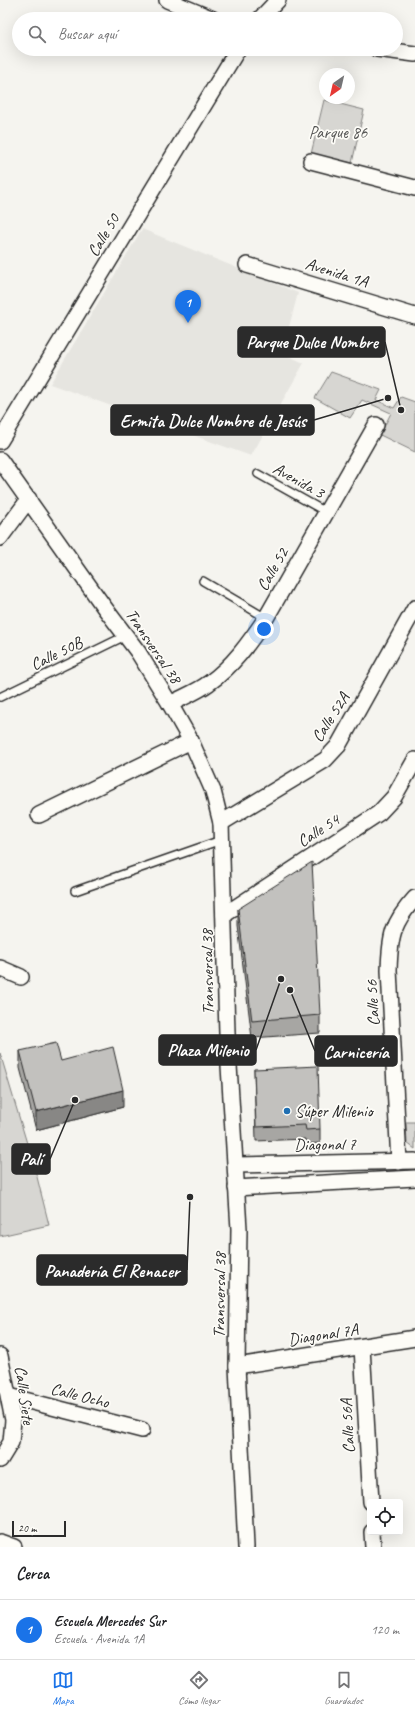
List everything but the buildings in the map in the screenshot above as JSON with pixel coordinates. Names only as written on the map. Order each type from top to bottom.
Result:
[{"type":"street","points":[[167,0],[196,12]]},
{"type":"street","points":[[267,12],[278,0]]},
{"type":"street","points":[[403,52],[415,54]]},
{"type":"street","name":"Calle 50","points":[[0,441],[234,56]]},
{"type":"street","points":[[311,161],[415,188]]},
{"type":"street","name":"Avenida 1A","points":[[247,265],[415,316]]},
{"type":"street","name":"Calle 52","points":[[170,704],[208,684],[230,667],[249,643],[266,618],[376,425]]},
{"type":"street","name":"Transversal 38","points":[[0,460],[125,636],[138,652],[170,704],[191,741],[213,791],[221,823],[227,1033],[239,1229],[237,1366],[246,1547]]},
{"type":"street","points":[[0,538],[29,499]]},
{"type":"street","name":"Calle 52A","points":[[221,823],[325,760],[338,746],[415,608]]},
{"type":"street","points":[[39,815],[191,741]]},
{"type":"street","name":"Calle 54","points":[[224,915],[379,813],[394,797],[415,760]]},
{"type":"street","name":"Calle 56","points":[[403,1171],[389,970],[390,943],[400,915],[415,898]]},
{"type":"street","points":[[0,968],[21,977]]},
{"type":"street","name":"Diagonal 7","points":[[236,1188],[403,1171],[415,1162]]},
{"type":"street","name":"Diagonal 7","points":[[236,1166],[403,1171]]},
{"type":"street","name":"Diagonal 7A","points":[[237,1366],[415,1338]]},
{"type":"street","name":"Calle 56A","points":[[362,1347],[371,1499]]},
{"type":"street","name":"Calle Siete","points":[[0,1356],[13,1420],[11,1442],[0,1460]]},
{"type":"street","name":"Calle Ocho","points":[[9,1396],[142,1430]]},
{"type":"street","points":[[372,1535],[373,1547]]},
{"type":"street","points":[[0,1542],[14,1547]]},
{"type":"lane","name":"Avenida 3","points":[[258,474],[326,512]]},
{"type":"lane","points":[[203,581],[266,618]]},
{"type":"lane","name":"Calle 50B","points":[[0,697],[125,636]]},
{"type":"lane","points":[[75,891],[221,840]]},
{"type":"shaded area","points":[[142,229],[298,293],[282,353],[304,363],[251,456],[50,384]]},
{"type":"green space","name":"Parque 86","points":[[323,104],[340,104],[364,110],[352,163],[311,154]]},
{"type":"green space","points":[[331,372],[381,390],[376,400],[394,408],[401,397],[415,402],[415,452],[380,435],[391,413],[362,400],[350,418],[315,398]]},
{"type":"green space","points":[[0,1053],[37,1177],[49,1225],[0,1236]]},
{"type":"green space","points":[[406,1122],[415,1122],[415,1149],[407,1143]]},
{"type":"place","name":"Escuela Mercedes Sur","points":[[188,323]]},
{"type":"place","name":"Ermita Dulce Nombre de Jesús","points":[[388,398]]},
{"type":"place","name":"Parque Dulce Nombre","points":[[401,410]]},
{"type":"place","name":"Plaza Milenio","points":[[281,979]]},
{"type":"place","name":"Carnicería","points":[[290,990]]},
{"type":"place","name":"Palí","points":[[75,1100]]},
{"type":"place","name":"Súper Milenio","points":[[287,1111]]},
{"type":"place","name":"Panadería El Renacer","points":[[190,1197]]}]
